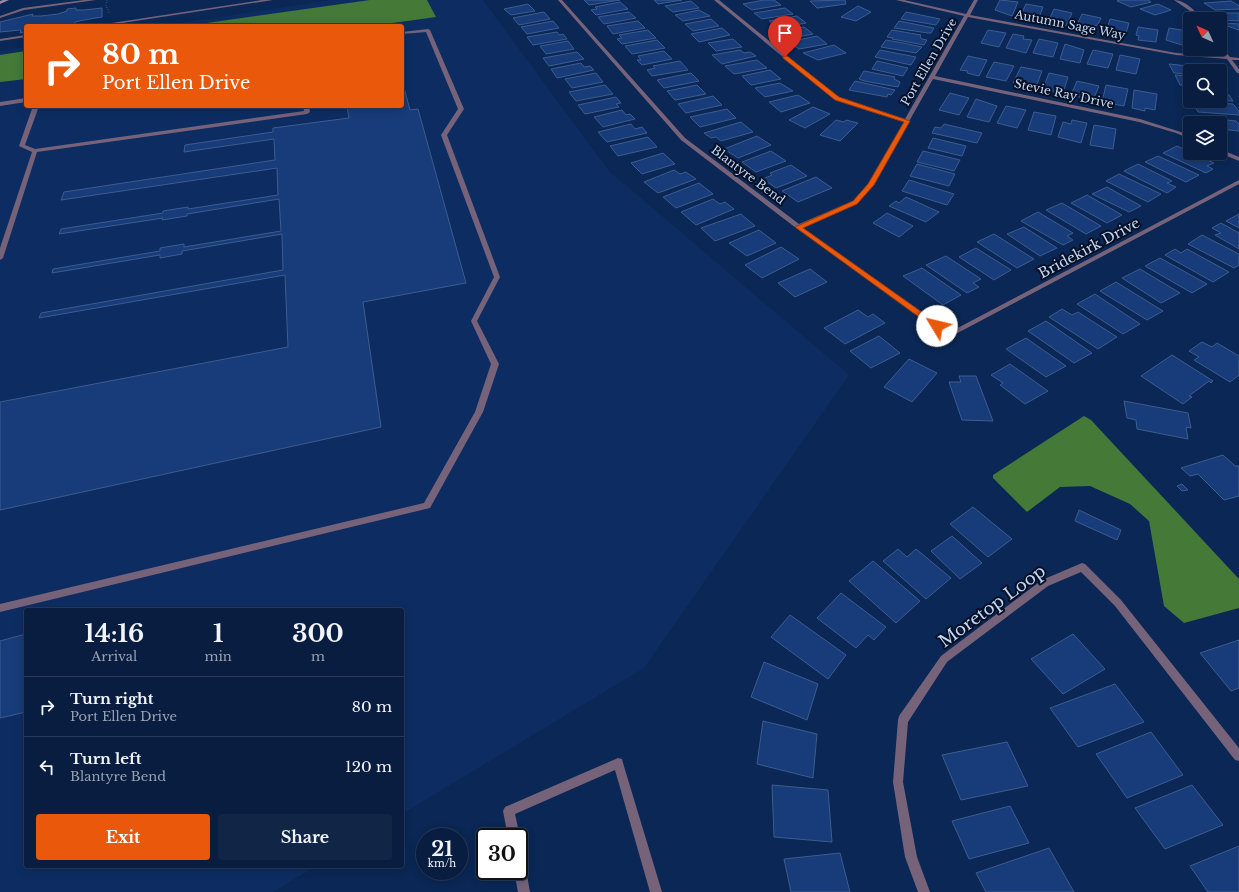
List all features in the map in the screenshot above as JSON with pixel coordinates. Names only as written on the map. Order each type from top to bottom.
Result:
[{"type":"main road","points":[[0,3],[7,0]]},
{"type":"street","points":[[0,17],[23,9],[94,0]]},
{"type":"street","points":[[110,24],[216,6],[271,0]]},
{"type":"street","name":"Blantyre Bend","points":[[560,0],[683,139],[798,227],[950,336]]},
{"type":"street","points":[[716,0],[837,98],[907,121]]},
{"type":"street","name":"Autumn Sage Way","points":[[898,0],[968,16],[1176,54],[1239,59]]},
{"type":"street","name":"Port Ellen Drive","points":[[798,227],[855,202],[870,185],[976,0]]},
{"type":"street","points":[[1176,0],[1194,12]]},
{"type":"street","points":[[0,608],[427,506],[479,412],[495,364],[474,321],[497,277],[444,135],[461,110],[428,30],[404,33]]},
{"type":"street","points":[[0,40],[24,36]]},
{"type":"street","points":[[1227,56],[1239,72]]},
{"type":"street","name":"Stevie Ray Drive","points":[[933,77],[1140,121],[1183,134]]},
{"type":"street","points":[[0,104],[24,100]]},
{"type":"street","points":[[35,108],[22,146],[35,151],[307,112],[306,108]]},
{"type":"street","points":[[0,258],[35,151]]},
{"type":"street","points":[[1227,154],[1239,160]]},
{"type":"street","name":"Bridekirk Drive","points":[[950,336],[1239,182]]},
{"type":"street","name":"Moretop Loop","points":[[924,892],[911,857],[898,782],[903,720],[944,659],[1045,583],[1082,567],[1118,603],[1239,756]]},
{"type":"street","points":[[512,828],[509,810],[618,763],[656,892]]},
{"type":"street","points":[[522,880],[524,892]]},
{"type":"path","points":[[107,0],[106,6],[110,24]]},
{"type":"shaded area","points":[[331,0],[483,0],[609,171],[849,375],[644,668],[404,813],[404,608],[24,608],[24,868],[313,868],[273,892],[0,892],[0,51],[24,47],[24,108],[404,108],[404,24],[173,24]]},
{"type":"shaded area","points":[[370,0],[427,0],[436,17],[385,24],[199,24]]},
{"type":"shaded area","points":[[24,51],[24,79],[0,82],[0,55]]},
{"type":"shaded area","points":[[1084,416],[1091,420],[1239,579],[1239,608],[1184,623],[1164,606],[1149,521],[1130,504],[1090,486],[1060,487],[1027,512],[993,478],[993,475]]},
{"type":"building","points":[[584,0],[620,0],[589,5]]},
{"type":"building","points":[[654,0],[682,0],[658,4]]},
{"type":"building","points":[[764,0],[774,0],[781,5],[752,10],[743,4]]},
{"type":"building","points":[[845,0],[846,4],[817,8],[810,1]]},
{"type":"building","points":[[1000,0],[1018,2],[1012,16],[995,10]]},
{"type":"building","points":[[1148,0],[1151,2],[1131,7],[1117,1]]},
{"type":"building","points":[[691,1],[699,8],[673,12],[665,6]]},
{"type":"building","points":[[1231,1],[1239,6],[1239,9],[1215,10],[1204,3]]},
{"type":"building","points":[[620,2],[628,9],[596,15],[591,10],[597,9],[595,7]]},
{"type":"building","points":[[528,4],[535,11],[511,15],[504,9]]},
{"type":"building","points":[[1026,4],[1043,7],[1038,20],[1020,17]]},
{"type":"building","points":[[1158,4],[1171,10],[1155,15],[1140,9]]},
{"type":"building","points":[[858,6],[871,12],[856,21],[841,17]]},
{"type":"building","points":[[76,8],[76,10],[84,10],[102,8],[102,17],[75,22],[74,24],[24,24],[24,32],[20,33],[21,30],[0,32],[0,22],[33,14],[32,16],[58,14],[67,11],[67,9]]},
{"type":"building","points":[[785,8],[793,14],[762,19],[754,13]]},
{"type":"building","points":[[1054,9],[1072,13],[1066,26],[1048,22]]},
{"type":"building","points":[[699,10],[710,16],[683,21],[675,15]]},
{"type":"building","points":[[544,12],[550,19],[519,25],[513,18]]},
{"type":"building","points":[[629,12],[636,18],[604,24],[598,17]]},
{"type":"building","points":[[906,12],[940,19],[936,25],[901,19]]},
{"type":"building","points":[[1227,13],[1239,13],[1239,21],[1227,20]]},
{"type":"building","points":[[1082,14],[1101,18],[1093,30],[1076,27]]},
{"type":"building","points":[[797,16],[806,23],[778,28],[769,21]]},
{"type":"building","points":[[711,19],[719,26],[693,31],[685,24]]},
{"type":"building","points":[[1110,19],[1129,23],[1126,33],[1121,32],[1116,34],[1106,32]]},
{"type":"building","points":[[553,21],[559,28],[527,34],[521,27]]},
{"type":"building","points":[[638,21],[645,28],[613,34],[607,26]]},
{"type":"building","points":[[899,21],[934,28],[931,33],[928,33],[894,28]]},
{"type":"building","points":[[1227,23],[1239,24],[1239,30],[1227,26]]},
{"type":"building","points":[[804,27],[813,34],[787,39],[777,32]]},
{"type":"building","points":[[1138,27],[1158,30],[1156,42],[1138,40],[1139,36],[1136,35]]},
{"type":"building","points":[[722,28],[730,35],[699,42],[691,34]]},
{"type":"building","points":[[1169,28],[1183,30],[1183,45],[1166,40]]},
{"type":"building","points":[[648,30],[656,38],[622,44],[617,39],[622,38],[619,35]]},
{"type":"building","points":[[892,30],[921,35],[920,37],[922,39],[927,40],[924,45],[892,39],[893,38],[887,37]]},
{"type":"building","points":[[988,30],[1006,33],[999,47],[981,43]]},
{"type":"building","points":[[557,32],[559,35],[563,34],[567,39],[533,45],[527,37]]},
{"type":"building","points":[[1013,34],[1024,36],[1023,39],[1032,40],[1026,53],[1006,48]]},
{"type":"building","points":[[817,36],[827,44],[799,49],[793,45],[797,44],[793,41]]},
{"type":"building","points":[[733,39],[742,47],[716,51],[708,43]]},
{"type":"building","points":[[1039,39],[1058,43],[1053,57],[1033,53]]},
{"type":"building","points":[[657,40],[665,48],[632,54],[625,46]]},
{"type":"building","points":[[886,40],[922,47],[916,53],[881,47]]},
{"type":"building","points":[[568,41],[574,49],[546,54],[540,46]]},
{"type":"building","points":[[1065,44],[1084,50],[1080,63],[1060,59]]},
{"type":"building","points":[[834,45],[846,53],[818,60],[803,53]]},
{"type":"building","points":[[740,50],[744,53],[750,52],[756,56],[722,64],[712,55]]},
{"type":"building","points":[[880,50],[916,57],[911,65],[875,57]]},
{"type":"building","points":[[1093,50],[1113,54],[1108,68],[1087,64]]},
{"type":"building","points":[[664,51],[672,59],[642,65],[637,60],[641,60],[638,56]]},
{"type":"building","points":[[577,52],[584,59],[549,66],[543,58]]},
{"type":"building","points":[[1120,55],[1140,59],[1136,74],[1116,70]]},
{"type":"building","points":[[968,56],[987,60],[979,76],[967,73],[968,71],[960,70]]},
{"type":"building","points":[[757,60],[767,68],[734,74],[725,66]]},
{"type":"building","points":[[680,61],[688,70],[652,76],[647,70],[655,68],[653,66]]},
{"type":"building","points":[[877,61],[908,68],[903,76],[872,69]]},
{"type":"building","points":[[994,62],[1014,66],[1006,81],[986,77]]},
{"type":"building","points":[[581,63],[584,67],[590,66],[594,70],[557,78],[551,69]]},
{"type":"building","points":[[1169,64],[1183,65],[1183,74],[1174,73]]},
{"type":"building","points":[[1021,67],[1042,71],[1037,84],[1029,83],[1027,86],[1013,83]]},
{"type":"building","points":[[770,70],[781,79],[751,85],[742,76]]},
{"type":"building","points":[[864,71],[895,77],[894,79],[900,82],[898,87],[864,81],[859,79]]},
{"type":"building","points":[[596,73],[603,82],[572,88],[565,79]]},
{"type":"building","points":[[691,73],[699,81],[664,88],[657,80]]},
{"type":"building","points":[[1049,73],[1068,77],[1063,93],[1043,89]]},
{"type":"building","points":[[1175,75],[1183,76],[1183,85],[1180,85]]},
{"type":"building","points":[[855,81],[895,90],[891,95],[888,94],[887,97],[849,90]]},
{"type":"building","points":[[1077,81],[1099,86],[1093,100],[1071,95]]},
{"type":"building","points":[[780,83],[793,91],[765,97],[755,88]]},
{"type":"building","points":[[605,85],[613,94],[576,101],[569,92]]},
{"type":"building","points":[[697,85],[706,94],[675,100],[667,91]]},
{"type":"building","points":[[1106,85],[1128,89],[1124,106],[1102,102]]},
{"type":"building","points":[[404,88],[410,110],[418,109],[466,283],[363,302],[381,427],[0,510],[0,402],[288,347],[285,275],[39,318],[41,313],[283,270],[282,234],[182,251],[182,254],[160,258],[160,255],[52,273],[53,269],[160,251],[160,248],[184,244],[184,247],[281,231],[279,199],[187,214],[187,216],[162,220],[163,218],[59,234],[61,229],[163,213],[163,211],[188,207],[188,209],[278,195],[277,168],[61,200],[64,192],[275,160],[274,139],[184,152],[185,145],[273,132],[273,128],[349,118],[347,108],[404,108]]},
{"type":"building","points":[[1134,90],[1157,94],[1155,110],[1145,108],[1145,111],[1132,108]]},
{"type":"building","points":[[950,93],[969,98],[959,115],[939,110]]},
{"type":"building","points":[[1227,94],[1229,95],[1233,101],[1227,101]]},
{"type":"building","points":[[798,95],[810,103],[781,112],[769,102]]},
{"type":"building","points":[[713,96],[722,105],[686,113],[678,104]]},
{"type":"building","points":[[616,97],[621,103],[616,104],[619,107],[585,114],[578,105]]},
{"type":"building","points":[[976,99],[997,106],[989,122],[967,117]]},
{"type":"building","points":[[1227,104],[1233,104],[1239,111],[1239,115],[1198,112],[1196,108],[1227,108]]},
{"type":"building","points":[[1006,106],[1026,110],[1017,128],[997,123]]},
{"type":"building","points":[[813,107],[830,114],[805,128],[789,120]]},
{"type":"building","points":[[727,109],[736,118],[700,127],[690,117]]},
{"type":"building","points":[[622,110],[626,115],[630,114],[635,119],[603,127],[594,117]]},
{"type":"building","points":[[1034,112],[1056,116],[1051,135],[1028,130]]},
{"type":"building","points":[[836,120],[844,122],[846,120],[858,123],[840,141],[820,135]]},
{"type":"building","points":[[1072,120],[1087,123],[1081,143],[1058,137],[1063,122],[1071,124]]},
{"type":"building","points":[[1227,120],[1236,121],[1239,124],[1239,131],[1227,130]]},
{"type":"building","points":[[741,122],[753,132],[721,141],[716,137],[711,138],[704,133]]},
{"type":"building","points":[[631,124],[635,129],[642,127],[647,133],[607,142],[598,132]]},
{"type":"building","points":[[944,124],[982,133],[977,143],[932,133],[935,127],[941,128]]},
{"type":"building","points":[[1094,125],[1116,129],[1113,149],[1090,145]]},
{"type":"building","points":[[757,136],[771,145],[738,158],[724,149]]},
{"type":"building","points":[[648,137],[657,147],[618,156],[610,146]]},
{"type":"building","points":[[933,138],[966,146],[962,156],[928,148]]},
{"type":"building","points":[[1177,146],[1183,149],[1183,160],[1207,160],[1214,163],[1207,166],[1213,169],[1206,173],[1163,153]]},
{"type":"building","points":[[771,151],[786,161],[756,172],[742,162]]},
{"type":"building","points":[[923,151],[960,160],[954,171],[917,162]]},
{"type":"building","points":[[663,153],[675,164],[642,174],[631,163]]},
{"type":"building","points":[[1158,156],[1199,175],[1186,182],[1145,162]]},
{"type":"building","points":[[917,164],[955,174],[949,186],[910,176]]},
{"type":"building","points":[[1138,164],[1172,181],[1167,183],[1176,187],[1167,193],[1124,171]]},
{"type":"building","points":[[791,165],[807,176],[776,188],[763,179],[772,175],[770,173]]},
{"type":"building","points":[[674,170],[680,174],[686,172],[696,179],[658,193],[644,182]]},
{"type":"building","points":[[1119,174],[1161,194],[1148,202],[1106,181]]},
{"type":"building","points":[[816,177],[832,188],[798,202],[782,191]]},
{"type":"building","points":[[909,180],[954,194],[947,205],[902,191]]},
{"type":"building","points":[[699,183],[713,194],[676,208],[663,197]]},
{"type":"building","points":[[1107,187],[1141,206],[1129,212],[1092,194]]},
{"type":"building","points":[[1087,195],[1122,215],[1107,223],[1071,203]]},
{"type":"building","points":[[906,197],[939,212],[926,222],[889,206],[896,201],[899,203]]},
{"type":"building","points":[[713,199],[720,204],[725,202],[734,209],[696,225],[681,212]]},
{"type":"building","points":[[1062,203],[1101,226],[1086,234],[1046,210]]},
{"type":"building","points":[[1038,212],[1073,233],[1067,236],[1073,240],[1063,245],[1021,221]]},
{"type":"building","points":[[887,213],[913,226],[899,237],[873,223]]},
{"type":"building","points":[[741,214],[755,226],[715,241],[701,228]]},
{"type":"building","points":[[1239,214],[1239,228],[1226,221]]},
{"type":"building","points":[[1221,223],[1239,233],[1239,249],[1215,235],[1221,233],[1212,228]]},
{"type":"building","points":[[1024,227],[1057,248],[1040,256],[1007,234]]},
{"type":"building","points":[[759,230],[776,243],[747,256],[729,243]]},
{"type":"building","points":[[994,234],[1034,259],[1017,268],[977,242]]},
{"type":"building","points":[[1202,235],[1239,254],[1239,265],[1234,268],[1188,244]]},
{"type":"building","points":[[781,247],[799,259],[762,278],[745,265]]},
{"type":"building","points":[[976,248],[1011,270],[994,280],[959,257]]},
{"type":"building","points":[[1175,249],[1181,253],[1187,249],[1229,272],[1213,282],[1165,255]]},
{"type":"building","points":[[946,256],[981,279],[973,283],[979,287],[967,293],[926,265]]},
{"type":"building","points":[[1160,258],[1207,284],[1192,293],[1145,266]]},
{"type":"building","points":[[922,268],[961,295],[943,305],[903,276]]},
{"type":"building","points":[[810,269],[827,282],[795,297],[778,283]]},
{"type":"building","points":[[1140,269],[1180,293],[1161,303],[1122,278]]},
{"type":"building","points":[[1116,282],[1163,311],[1147,320],[1100,291]]},
{"type":"building","points":[[1095,294],[1140,324],[1123,334],[1077,304]]},
{"type":"building","points":[[1062,309],[1072,315],[1078,312],[1117,337],[1098,349],[1049,317]]},
{"type":"building","points":[[858,310],[868,317],[873,314],[885,323],[845,344],[824,328]]},
{"type":"building","points":[[1046,321],[1092,353],[1074,363],[1028,331]]},
{"type":"building","points":[[879,336],[900,353],[871,368],[850,351]]},
{"type":"building","points":[[1026,338],[1066,366],[1046,377],[1006,349]]},
{"type":"building","points":[[1202,342],[1212,347],[1217,343],[1239,356],[1239,375],[1230,382],[1194,360],[1199,357],[1189,351]]},
{"type":"building","points":[[1172,355],[1213,381],[1211,383],[1209,381],[1189,396],[1192,397],[1183,404],[1141,376]]},
{"type":"building","points":[[909,359],[937,373],[912,402],[884,387]]},
{"type":"building","points":[[1010,364],[1048,391],[1025,404],[1000,385],[1003,383],[991,375]]},
{"type":"building","points":[[959,376],[976,376],[993,421],[962,420],[949,382],[961,382]]},
{"type":"building","points":[[1124,401],[1188,413],[1191,428],[1186,427],[1188,439],[1137,429],[1136,420],[1127,418]]},
{"type":"building","points":[[1223,455],[1235,466],[1239,466],[1239,496],[1224,500],[1198,474],[1190,476],[1181,468]]},
{"type":"building","points":[[1182,484],[1188,490],[1182,491],[1177,486]]},
{"type":"building","points":[[973,507],[1012,539],[988,557],[950,524]]},
{"type":"building","points":[[1079,510],[1121,530],[1117,540],[1075,521]]},
{"type":"building","points":[[952,536],[982,563],[960,579],[931,551]]},
{"type":"building","points":[[898,549],[907,557],[916,549],[951,578],[926,599],[883,561]]},
{"type":"building","points":[[873,561],[920,601],[896,623],[849,581]]},
{"type":"building","points":[[841,593],[886,627],[874,640],[868,635],[856,648],[817,618]]},
{"type":"building","points":[[790,615],[846,655],[828,679],[771,637]]},
{"type":"building","points":[[1073,634],[1105,669],[1063,694],[1031,659]]},
{"type":"building","points":[[24,635],[24,712],[0,718],[0,641]]},
{"type":"building","points":[[1239,640],[1239,688],[1231,691],[1200,653]]},
{"type":"building","points":[[764,662],[818,684],[807,720],[751,697]]},
{"type":"building","points":[[1115,684],[1144,722],[1078,747],[1050,708]]},
{"type":"building","points":[[763,721],[817,734],[813,778],[757,764]]},
{"type":"building","points":[[1151,732],[1183,775],[1127,798],[1096,754]]},
{"type":"building","points":[[1007,742],[1028,786],[961,800],[942,755]]},
{"type":"building","points":[[772,785],[828,790],[832,842],[774,837]]},
{"type":"building","points":[[1192,785],[1223,825],[1165,849],[1135,808]]},
{"type":"building","points":[[1010,806],[1029,843],[969,859],[952,821]]},
{"type":"building","points":[[1239,846],[1239,892],[1208,892],[1190,866]]},
{"type":"building","points":[[1049,848],[1074,892],[986,892],[976,873]]},
{"type":"building","points":[[840,853],[850,892],[791,892],[784,859]]},
{"type":"route","points":[[785,57],[837,98],[859,107],[907,121],[870,185],[855,202],[798,227],[937,326]]}]
